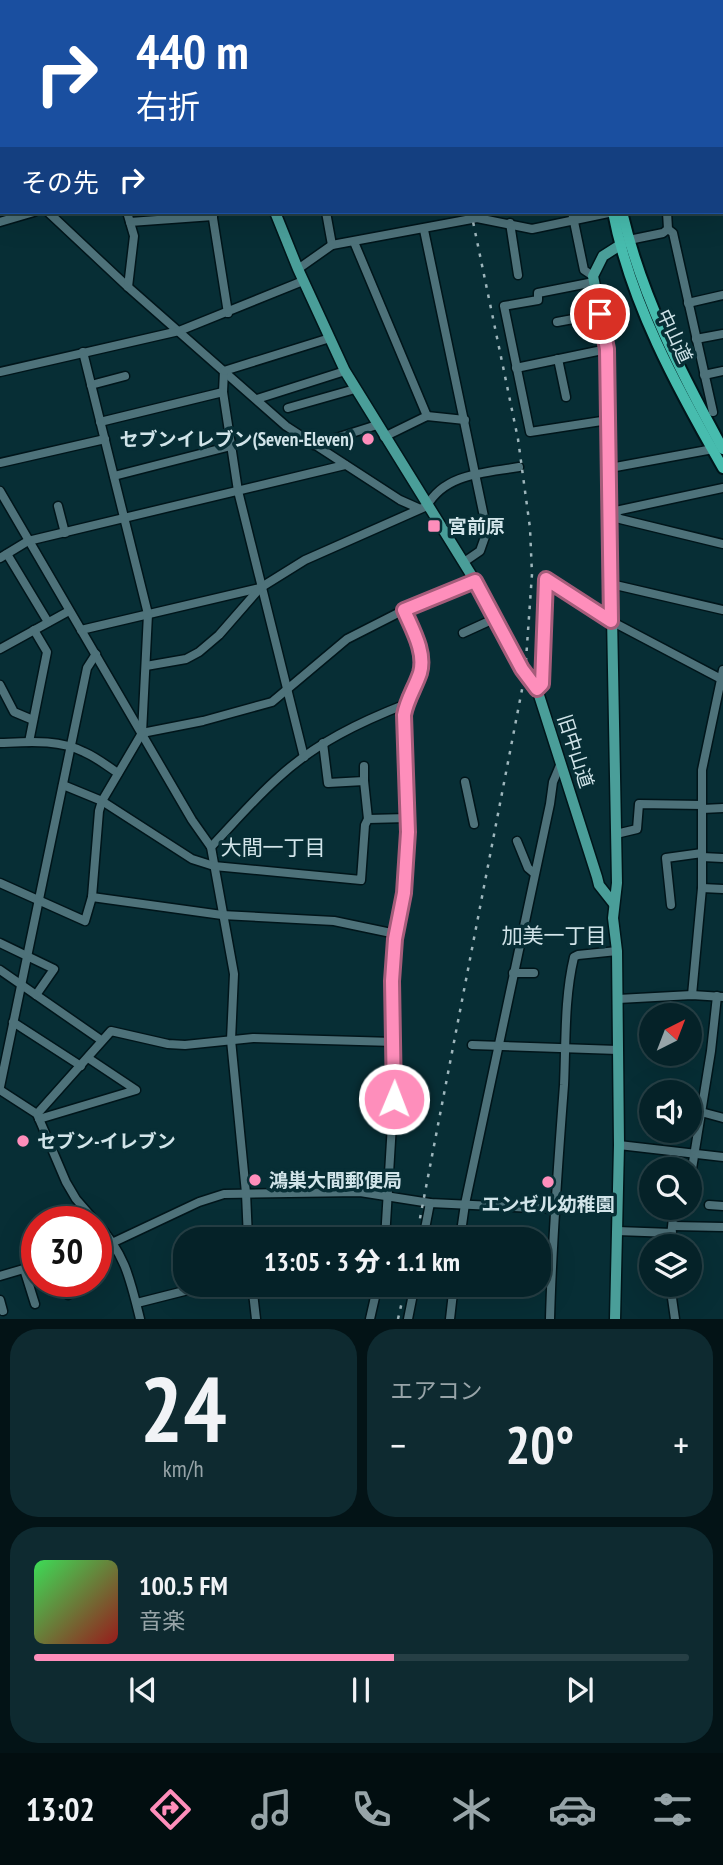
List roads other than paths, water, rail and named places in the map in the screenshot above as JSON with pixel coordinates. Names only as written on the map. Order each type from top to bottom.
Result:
[{"type":"highway","name":"中山道","points":[[614,214],[655,337],[720,448]]},
{"type":"highway","name":"中山道","points":[[622,214],[624,242],[661,329],[708,413],[720,448],[723,468]]},
{"type":"main road","name":"旧中山道","points":[[276,214],[303,281],[345,371],[423,507],[464,562],[522,669],[537,689],[597,877],[614,904],[619,1145],[615,1319]]},
{"type":"main road","points":[[614,904],[615,687],[611,621],[607,349],[593,279],[603,256],[624,242]]},
{"type":"street","points":[[0,222],[27,214]]},
{"type":"street","points":[[50,214],[128,287],[286,426],[400,500],[423,507]]},
{"type":"street","points":[[128,214],[134,236],[128,287]]},
{"type":"street","points":[[130,222],[213,214],[228,313]]},
{"type":"street","points":[[326,214],[332,245]]},
{"type":"street","points":[[298,269],[332,245],[477,218],[532,229],[572,216],[592,214]]},
{"type":"street","points":[[624,242],[663,233],[668,229],[667,214]]},
{"type":"street","points":[[572,216],[584,270],[593,279]]},
{"type":"street","points":[[510,223],[518,275]]},
{"type":"street","points":[[668,229],[673,233],[704,374],[708,413],[723,410]]},
{"type":"street","points":[[424,230],[487,531],[480,551],[464,562]]},
{"type":"street","points":[[354,242],[427,416]]},
{"type":"street","points":[[593,279],[538,293],[538,300],[504,306],[530,432],[608,421]]},
{"type":"street","points":[[0,372],[179,331],[303,281]]},
{"type":"street","points":[[688,303],[723,295]]},
{"type":"street","points":[[557,322],[600,314]]},
{"type":"street","points":[[696,339],[723,334]]},
{"type":"street","points":[[224,371],[330,338]]},
{"type":"street","points":[[516,368],[607,349]]},
{"type":"street","points":[[0,883],[85,921],[92,897],[102,801],[142,733],[148,614],[83,352]]},
{"type":"street","points":[[558,359],[566,397]]},
{"type":"street","points":[[224,371],[223,392],[238,491],[304,757]]},
{"type":"street","points":[[257,399],[345,371]]},
{"type":"street","points":[[704,374],[723,371]]},
{"type":"street","points":[[91,385],[125,376]]},
{"type":"street","points":[[288,408],[355,389]]},
{"type":"street","points":[[100,422],[223,392]]},
{"type":"street","points":[[384,437],[427,416],[465,420]]},
{"type":"street","points":[[314,445],[377,425]]},
{"type":"street","points":[[0,463],[104,439]]},
{"type":"street","points":[[114,476],[231,446]]},
{"type":"street","points":[[610,468],[720,448]]},
{"type":"street","points":[[48,622],[3,556],[28,541],[345,465]]},
{"type":"street","points":[[146,666],[186,659],[200,652],[219,635],[260,588],[305,560],[423,507],[453,480],[519,467]]},
{"type":"street","points":[[611,512],[723,488]]},
{"type":"street","points":[[0,491],[192,820],[211,847],[234,974],[231,1040],[247,1227]]},
{"type":"street","points":[[58,506],[65,533]]},
{"type":"street","points":[[611,512],[620,519],[723,544]]},
{"type":"street","points":[[537,689],[542,684],[546,579],[611,621],[722,676],[702,770],[702,888],[692,995]]},
{"type":"street","points":[[142,733],[272,702],[347,639],[404,610],[475,581]]},
{"type":"street","points":[[611,584],[723,610]]},
{"type":"street","points":[[81,630],[260,588]]},
{"type":"street","points":[[386,1227],[395,1075],[392,981],[396,934],[407,869],[404,715],[420,672],[421,660],[416,637],[404,610]]},
{"type":"street","points":[[0,649],[69,611]]},
{"type":"street","points":[[463,633],[496,618]]},
{"type":"street","points":[[29,742],[47,652],[34,630]]},
{"type":"street","points":[[82,1206],[66,1182],[38,1116],[0,1088],[87,668],[96,654]]},
{"type":"street","points":[[0,685],[14,712],[33,720]]},
{"type":"street","points":[[211,847],[278,777],[323,743],[406,704]]},
{"type":"street","points":[[0,743],[29,742],[71,747],[85,752],[118,773]]},
{"type":"street","points":[[323,743],[328,783],[364,781]]},
{"type":"street","points":[[462,1227],[553,782],[561,763]]},
{"type":"street","points":[[64,785],[102,801],[192,859],[214,866],[361,880],[365,825],[368,819],[364,766]]},
{"type":"street","points":[[465,782],[474,824]]},
{"type":"street","points":[[616,834],[637,829],[639,804],[723,808]]},
{"type":"street","points":[[368,819],[408,818]]},
{"type":"street","points":[[517,841],[528,868],[534,873]]},
{"type":"street","points":[[671,905],[666,858],[702,855],[723,858]]},
{"type":"street","points":[[702,888],[723,889]]},
{"type":"street","points":[[92,897],[222,915],[334,921],[396,934]]},
{"type":"street","points":[[0,943],[54,969],[36,995]]},
{"type":"street","points":[[550,1319],[551,1255],[566,1048],[568,981],[574,957],[617,951]]},
{"type":"street","points":[[0,970],[101,1040]]},
{"type":"street","points":[[513,973],[534,973]]},
{"type":"street","points":[[618,999],[692,995],[720,997],[702,1106]]},
{"type":"street","points":[[13,1022],[80,1066]]},
{"type":"street","points":[[38,1116],[111,1031],[168,1044],[186,1045],[253,1038],[394,1042]]},
{"type":"street","points":[[472,1045],[618,1050]]},
{"type":"street","points":[[38,1116],[136,1090],[88,1058]]},
{"type":"street","points":[[702,1112],[723,1118]]},
{"type":"street","points":[[694,1157],[696,1143]]},
{"type":"street","points":[[619,1145],[723,1157]]},
{"type":"street","points":[[141,1319],[125,1263],[114,1242],[199,1202],[224,1194],[360,1192],[430,1203],[555,1209],[618,1207]]},
{"type":"street","points":[[425,1227],[430,1203]]},
{"type":"street","points":[[709,1205],[723,1206]]},
{"type":"street","points":[[672,1234],[673,1220]]},
{"type":"street","points":[[618,1231],[723,1227]]},
{"type":"street","points":[[0,1276],[21,1270]]},
{"type":"street","points":[[136,1303],[173,1294]]},
{"type":"street","points":[[34,1297],[36,1304]]},
{"type":"street","points":[[253,1297],[256,1319]]},
{"type":"street","points":[[370,1319],[375,1297]]},
{"type":"street","points":[[408,1319],[412,1297]]},
{"type":"street","points":[[450,1319],[453,1297]]},
{"type":"street","points":[[672,1297],[675,1319]]},
{"type":"street","points":[[0,1300],[3,1311]]},
{"type":"railway","points":[[418,1227],[525,674],[532,574],[530,528],[518,439],[471,214]]},
{"type":"railway","points":[[398,1319],[403,1297]]},
{"type":"place","name":"セブンイレブン(Seven-Eleven)","points":[[368,439]]},
{"type":"place","name":"宮前原","points":[[434,526]]},
{"type":"place","name":"セブン-イレブン","points":[[23,1141]]},
{"type":"place","name":"鴻巣大間郵便局","points":[[255,1180]]},
{"type":"place","name":"エンゼル幼稚園","points":[[548,1182]]},
{"type":"district","name":"大間一丁目","points":[[273,848]]},
{"type":"district","name":"加美一丁目","points":[[554,936]]}]
